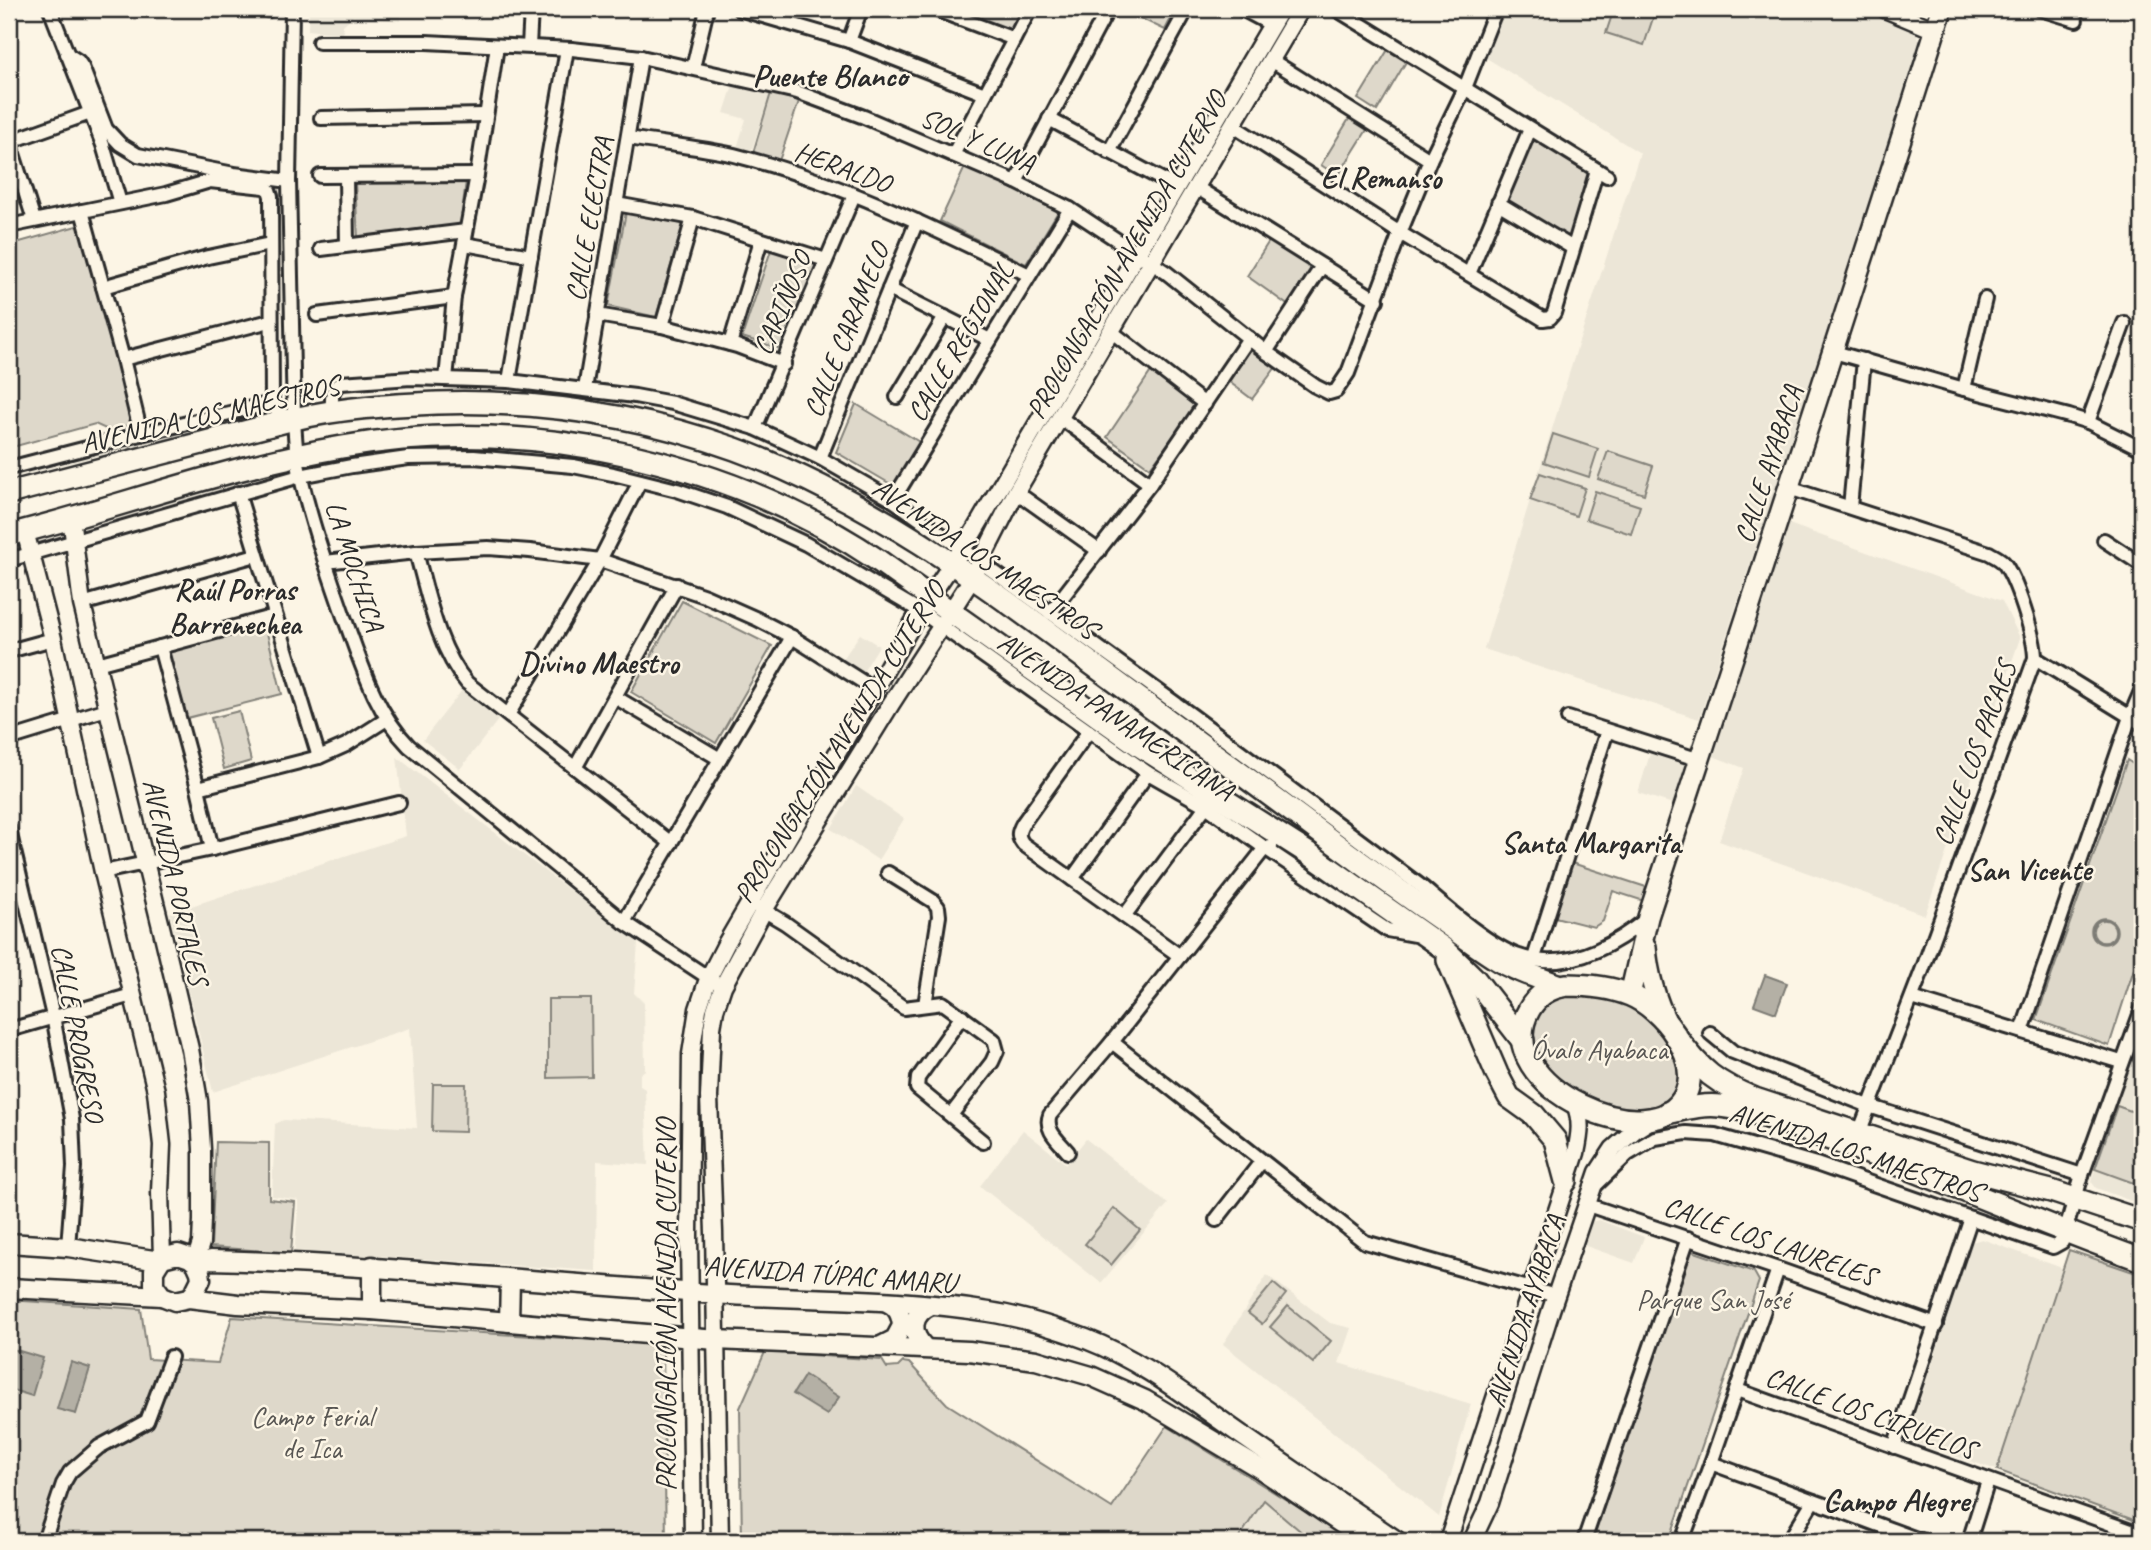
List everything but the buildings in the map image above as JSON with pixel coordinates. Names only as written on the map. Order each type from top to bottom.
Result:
[{"type":"highway","name":"AVENIDA LOS MAESTROS","points":[[9,493],[332,410],[421,404],[499,404],[584,411],[652,425],[735,449],[810,481],[981,569],[1205,748],[1450,918],[1499,961],[1560,986]]},
{"type":"highway","points":[[17,533],[71,517],[299,466],[343,446],[410,437],[472,435],[552,442],[613,453],[691,473],[738,489],[803,517],[852,543],[925,604],[1140,747],[1292,843],[1450,953],[1523,1041]]},
{"type":"highway","points":[[1205,748],[1236,750]]},
{"type":"highway","points":[[1428,937],[1451,965],[1493,1066],[1509,1097],[1534,1115],[1555,1140],[1566,1181]]},
{"type":"highway","points":[[1560,986],[1605,987],[1630,995],[1651,1010],[1674,1034],[1686,1055],[1689,1076],[1686,1093],[1682,1100],[1662,1115],[1622,1118],[1590,1111],[1575,1104],[1556,1092],[1543,1079],[1527,1055],[1523,1041],[1523,1024],[1530,1007],[1540,996],[1560,986]]},
{"type":"highway","name":"AVENIDA LOS MAESTROS","points":[[1674,1034],[1703,1070],[1733,1090],[1973,1171],[2142,1221]]},
{"type":"highway","name":"AVENIDA LOS MAESTROS","points":[[1662,1115],[1694,1107],[1717,1106],[1758,1114],[1941,1180],[2064,1232],[2142,1260]]},
{"type":"main road","name":"CALLE AYABACA","points":[[1630,995],[1647,926],[1834,352],[1942,9]]},
{"type":"main road","name":"CALLE AYABACA","points":[[1647,926],[1647,965],[1661,1010],[1674,1034]]},
{"type":"main road","points":[[9,1243],[68,1247],[161,1259],[178,1254],[195,1262],[201,1279],[199,1287],[188,1298],[175,1301],[162,1296],[9,1288]]},
{"type":"main road","points":[[161,1259],[153,1278],[154,1285],[162,1296]]},
{"type":"main road","name":"AVENIDA TÚPAC AMARU","points":[[195,1262],[211,1260],[372,1266],[510,1280],[931,1305],[1015,1317],[1112,1350],[1165,1380],[1367,1541]]},
{"type":"main road","points":[[372,1266],[372,1310]]},
{"type":"main road","points":[[509,1322],[510,1280]]},
{"type":"main road","name":"AVENIDA TÚPAC AMARU","points":[[188,1298],[238,1304],[372,1310],[716,1340],[969,1350],[1036,1360],[1091,1376],[1145,1399],[1267,1463],[1397,1541]]},
{"type":"main road","points":[[881,1346],[895,1339],[902,1326],[899,1311],[887,1302]]},
{"type":"main road","points":[[925,1348],[918,1341],[914,1326],[922,1310],[931,1305]]},
{"type":"street","points":[[50,9],[103,145],[120,204]]},
{"type":"street","name":"LA MOCHICA","points":[[292,9],[289,181],[293,419],[299,466],[325,562],[364,672],[387,719],[409,746],[624,922],[716,982]]},
{"type":"street","points":[[529,46],[531,9]]},
{"type":"street","points":[[694,68],[707,9]]},
{"type":"street","points":[[739,9],[849,41],[985,94]]},
{"type":"street","points":[[849,41],[861,9]]},
{"type":"street","points":[[934,9],[1014,39]]},
{"type":"street","points":[[953,155],[1030,9]]},
{"type":"street","points":[[1016,182],[1108,9]]},
{"type":"street","points":[[1110,152],[1187,9]]},
{"type":"street","points":[[1242,9],[1272,25]]},
{"type":"street","name":"PROLONGACIÓN AVENIDA CUTERVO","points":[[693,1541],[689,1235],[691,1054],[698,1009],[758,907],[870,695],[979,522],[1281,9]]},
{"type":"street","name":"PROLONGACIÓN AVENIDA CUTERVO","points":[[758,907],[946,618],[981,569],[1016,492],[1301,9]]},
{"type":"street","points":[[1232,125],[1400,233],[1540,318],[1546,319],[1554,313],[1573,248],[1602,173],[1336,9]]},
{"type":"street","points":[[1885,9],[1935,30]]},
{"type":"street","points":[[2040,9],[2076,20]]},
{"type":"street","points":[[1196,187],[1377,300],[1400,233],[1430,160],[1465,88],[1491,11]]},
{"type":"street","name":"SOL Y LUNA","points":[[320,42],[426,42],[567,49],[641,57],[797,92],[953,155],[1070,209],[1167,273],[1266,352],[1329,393],[1342,385],[1377,300]]},
{"type":"street","points":[[446,379],[454,298],[497,46]]},
{"type":"street","points":[[509,380],[567,49]]},
{"type":"street","points":[[67,54],[82,67],[106,129],[120,144],[138,155],[269,190],[272,403],[275,410],[293,419]]},
{"type":"street","name":"CALLE ELECTRA","points":[[584,389],[641,57]]},
{"type":"street","points":[[1271,60],[1430,160]]},
{"type":"street","points":[[34,220],[9,142],[90,113]]},
{"type":"street","points":[[321,118],[485,115]]},
{"type":"street","points":[[1049,119],[1176,187]]},
{"type":"street","points":[[1469,274],[1530,129]]},
{"type":"street","name":"HERALDO","points":[[629,138],[731,155],[854,195],[916,221],[1029,275]]},
{"type":"street","points":[[9,226],[120,204],[211,175],[289,181]]},
{"type":"street","points":[[320,176],[477,175]]},
{"type":"street","points":[[345,177],[347,246]]},
{"type":"street","name":"CARIÑOSO","points":[[755,428],[854,195]]},
{"type":"street","points":[[1498,202],[1573,248]]},
{"type":"street","points":[[616,204],[693,219],[826,260]]},
{"type":"street","name":"CALLE REGIONAL","points":[[893,500],[1070,209]]},
{"type":"street","points":[[82,211],[141,434]]},
{"type":"street","points":[[662,326],[693,219]]},
{"type":"street","name":"CALLE CARAMELO","points":[[821,458],[916,221]]},
{"type":"street","points":[[321,249],[466,238],[531,256]]},
{"type":"street","points":[[730,344],[761,240]]},
{"type":"street","points":[[103,287],[208,257],[271,244]]},
{"type":"street","points":[[1266,352],[1322,266]]},
{"type":"street","points":[[889,289],[990,340]]},
{"type":"street","points":[[317,315],[454,298]]},
{"type":"street","points":[[1964,389],[1985,299]]},
{"type":"street","points":[[597,315],[662,326],[730,344],[784,364]]},
{"type":"street","points":[[897,397],[945,317]]},
{"type":"street","points":[[123,359],[270,321]]},
{"type":"street","points":[[2088,422],[2124,323]]},
{"type":"street","points":[[1112,332],[1205,404]]},
{"type":"street","points":[[1050,613],[1150,484],[1249,338]]},
{"type":"street","points":[[1834,352],[2088,422],[2142,449]]},
{"type":"street","points":[[1850,507],[1864,360]]},
{"type":"street","points":[[332,410],[336,385],[411,378],[509,380],[672,403],[755,428],[821,458],[893,500],[956,556]]},
{"type":"street","points":[[9,468],[272,403]]},
{"type":"street","points":[[1061,418],[1150,484]]},
{"type":"street","points":[[9,560],[238,493],[299,466],[352,466],[408,458],[461,457],[573,466],[640,481],[727,507],[925,604]]},
{"type":"street","points":[[508,715],[600,560],[640,481]]},
{"type":"street","name":"CALLE LOS PACAES","points":[[1789,488],[1989,553],[2001,560],[2030,625],[2035,646],[2035,658],[1912,998],[1859,1133]]},
{"type":"street","points":[[1016,492],[1099,551]]},
{"type":"street","points":[[238,493],[319,757]]},
{"type":"street","name":"AVENIDA PORTALES","points":[[71,517],[82,604],[190,1049],[200,1101],[202,1220],[201,1243],[195,1262]]},
{"type":"street","points":[[17,533],[31,554],[53,639],[103,872],[156,1091],[162,1146],[161,1259]]},
{"type":"street","points":[[2105,540],[2142,565]]},
{"type":"street","points":[[325,562],[416,552],[488,548],[600,560],[705,596],[792,637],[870,695],[871,710],[879,715],[888,709]]},
{"type":"street","points":[[416,552],[444,646],[467,683],[671,843]]},
{"type":"street","points":[[82,604],[256,555]]},
{"type":"street","name":"AVENIDA PANAMERICANA","points":[[981,569],[1050,613],[1193,716],[1422,887],[1450,918],[1504,949],[1533,961]]},
{"type":"street","points":[[575,768],[677,585]]},
{"type":"street","points":[[97,664],[275,616]]},
{"type":"street","name":"AVENIDA PANAMERICANA","points":[[946,618],[1089,732],[1148,773],[1206,806],[1387,930],[1428,937]]},
{"type":"street","points":[[624,922],[792,637]]},
{"type":"street","points":[[9,650],[53,639]]},
{"type":"street","points":[[160,647],[212,849]]},
{"type":"street","points":[[2035,658],[2142,724]]},
{"type":"street","points":[[2022,1031],[2142,689]]},
{"type":"street","points":[[615,696],[720,759]]},
{"type":"street","points":[[9,739],[107,709]]},
{"type":"street","points":[[1568,718],[1700,760]]},
{"type":"street","points":[[198,788],[319,757],[346,745],[387,719]]},
{"type":"street","points":[[1607,731],[1533,961],[1570,959],[1595,952],[1647,926]]},
{"type":"street","points":[[1089,732],[1018,831],[1018,837],[1023,844],[1180,956]]},
{"type":"street","points":[[1072,879],[1148,773]]},
{"type":"street","points":[[103,872],[212,849],[399,803]]},
{"type":"street","points":[[1125,915],[1206,806]]},
{"type":"street","name":"CALLE PROGRESO","points":[[9,830],[53,1016],[69,1097],[74,1167],[68,1247]]},
{"type":"street","points":[[1068,1152],[1048,1128],[1050,1115],[1112,1042],[1265,848],[1292,843]]},
{"type":"street","points":[[888,873],[933,901],[937,908],[939,916],[925,1005]]},
{"type":"street","points":[[758,907],[904,1007],[943,1003],[994,1040],[997,1051],[992,1062],[951,1115]]},
{"type":"street","name":"PROLONGACIÓN AVENIDA CUTERVO","points":[[716,982],[709,1097],[720,1541]]},
{"type":"street","points":[[9,1030],[132,995]]},
{"type":"street","points":[[1912,998],[2122,1062]]},
{"type":"street","points":[[2064,1232],[2142,1009]]},
{"type":"street","points":[[962,1016],[918,1078],[917,1088],[984,1142]]},
{"type":"street","points":[[1710,1033],[1733,1052],[1869,1106],[2082,1175]]},
{"type":"street","points":[[1112,1042],[1365,1242],[1556,1296]]},
{"type":"street","points":[[691,1054],[711,1055]]},
{"type":"street","name":"AVENIDA AYABACA","points":[[1448,1541],[1576,1153],[1581,1117],[1575,1104]]},
{"type":"street","name":"AVENIDA AYABACA","points":[[1472,1541],[1490,1503],[1598,1172],[1613,1149],[1635,1130],[1662,1115]]},
{"type":"street","name":"AVENIDA LOS MAESTROS","points":[[1594,1187],[1628,1154],[1655,1138],[1671,1134],[1715,1135],[1816,1164],[2053,1247],[2062,1242],[2064,1232]]},
{"type":"street","points":[[1216,1220],[1261,1162]]},
{"type":"street","name":"CALLE LOS LAURELES","points":[[1588,1205],[1936,1325]]},
{"type":"street","points":[[1894,1447],[1971,1218]]},
{"type":"street","points":[[1584,1541],[1688,1238]]},
{"type":"street","points":[[1682,1541],[1778,1269]]},
{"type":"street","points":[[44,1541],[62,1484],[70,1472],[99,1447],[146,1421],[171,1357]]},
{"type":"street","name":"CALLE LOS CIRUELOS","points":[[1737,1390],[2142,1535]]},
{"type":"street","points":[[1711,1463],[1915,1540]]},
{"type":"street","points":[[1969,1541],[1988,1481]]},
{"type":"street","points":[[1789,1541],[1813,1501]]},
{"type":"shaded area","points":[[309,9],[401,9],[400,21],[353,16],[343,25],[343,34],[308,30]]},
{"type":"shaded area","points":[[1499,9],[1863,9],[1909,27],[1920,42],[1921,52],[1699,719],[1484,649],[1640,153],[1480,54]]},
{"type":"shaded area","points":[[733,85],[770,94],[751,152],[737,148],[746,119],[724,113]]},
{"type":"shaded area","points":[[1789,524],[2002,601],[2020,638],[1925,915],[1719,841],[1744,768],[1713,756]]},
{"type":"shaded area","points":[[860,634],[879,646],[863,672],[843,659]]},
{"type":"shaded area","points":[[463,689],[489,708],[487,711],[498,720],[460,769],[423,740]]},
{"type":"shaded area","points":[[1650,754],[1685,765],[1673,804],[1638,793]]},
{"type":"shaded area","points":[[397,757],[638,943],[634,993],[644,1003],[645,1070],[640,1074],[640,1086],[645,1089],[648,1165],[597,1161],[596,1271],[364,1255],[294,1254],[299,1200],[272,1196],[275,1124],[284,1120],[417,1128],[410,1028],[213,1092],[170,913],[406,836]]},
{"type":"shaded area","points":[[856,786],[904,819],[878,860],[831,829]]},
{"type":"shaded area","points":[[1765,975],[1787,983],[1776,1013],[1754,1005]]},
{"type":"shaded area","points":[[2142,1030],[2142,1205],[2096,1188],[2091,1181]]},
{"type":"shaded area","points":[[1023,1130],[1066,1164],[1086,1139],[1168,1204],[1101,1283],[980,1186]]},
{"type":"shaded area","points":[[1599,1220],[1644,1237],[1634,1263],[1583,1245],[1591,1222]]},
{"type":"shaded area","points":[[1982,1239],[2062,1268],[1997,1470],[1916,1443],[1909,1434],[1972,1242]]},
{"type":"shaded area","points":[[1267,1275],[1330,1323],[1351,1328],[1339,1363],[1471,1404],[1439,1517],[1223,1344]]},
{"type":"shaded area","points":[[9,1348],[43,1358],[32,1396],[9,1389]]},
{"type":"shaded area","points":[[71,1362],[90,1368],[76,1414],[57,1409]]},
{"type":"shaded area","points":[[805,1375],[839,1397],[827,1415],[793,1394]]},
{"type":"shaded area","points":[[1263,1500],[1312,1541],[1237,1541]]},
{"type":"green space","points":[[957,9],[1022,9],[1011,31]]},
{"type":"green space","points":[[1121,9],[1176,9],[1165,30]]},
{"type":"green space","points":[[1614,9],[1656,9],[1644,45],[1606,33]]},
{"type":"green space","points":[[1389,48],[1407,60],[1377,111],[1358,99]]},
{"type":"green space","points":[[771,93],[799,101],[779,161],[753,153]]},
{"type":"green space","points":[[1352,114],[1370,125],[1338,176],[1321,165]]},
{"type":"green space","points":[[1535,135],[1590,169],[1570,236],[1506,200]]},
{"type":"green space","points":[[965,167],[1059,210],[1026,264],[940,221]]},
{"type":"green space","points":[[466,181],[460,228],[358,239],[355,182]]},
{"type":"green space","points":[[626,212],[683,224],[656,317],[608,306]]},
{"type":"green space","points":[[80,225],[133,424],[110,431],[95,424],[9,448],[9,245]]},
{"type":"green space","points":[[1271,238],[1315,264],[1289,306],[1247,276]]},
{"type":"green space","points":[[771,250],[820,265],[784,350],[742,337]]},
{"type":"green space","points":[[1251,349],[1276,367],[1252,399],[1228,381]]},
{"type":"green space","points":[[1152,370],[1198,403],[1150,468],[1107,437]]},
{"type":"green space","points":[[856,404],[921,443],[894,486],[836,452]]},
{"type":"green space","points":[[1553,434],[1598,449],[1589,477],[1544,462]]},
{"type":"green space","points":[[1608,451],[1653,466],[1644,494],[1598,479]]},
{"type":"green space","points":[[1540,473],[1585,488],[1576,516],[1530,500]]},
{"type":"green space","points":[[1595,491],[1640,506],[1631,534],[1586,519]]},
{"type":"green space","points":[[682,601],[772,646],[716,743],[631,692]]},
{"type":"green space","name":"Raúl Porras Barrenechea","points":[[265,625],[282,694],[183,719],[166,650]]},
{"type":"green space","name":"Raúl Porras Barrenechea","points":[[239,711],[251,761],[224,769],[211,718]]},
{"type":"green space","name":"San Vicente","points":[[2127,760],[2142,770],[2142,944],[2109,1046],[2036,1020]]},
{"type":"green space","name":"Santa Margarita","points":[[1572,863],[1649,888],[1644,901],[1613,891],[1603,921],[1594,927],[1555,917]]},
{"type":"green space","name":"Óvalo Ayabaca","points":[[1562,991],[1621,1000],[1655,1025],[1673,1051],[1679,1065],[1680,1079],[1674,1094],[1657,1110],[1610,1110],[1548,1077],[1524,1020]]},
{"type":"green space","points":[[548,999],[591,999],[592,1077],[548,1078]]},
{"type":"green space","points":[[433,1084],[466,1084],[465,1132],[432,1131]]},
{"type":"green space","points":[[2117,1106],[2142,1115],[2142,1186],[2095,1169]]},
{"type":"green space","points":[[216,1142],[269,1143],[269,1199],[295,1202],[291,1253],[211,1247]]},
{"type":"green space","points":[[1114,1208],[1140,1230],[1111,1265],[1085,1244]]},
{"type":"green space","name":"Parque San José","points":[[1689,1250],[1754,1272],[1759,1281],[1669,1541],[1599,1541],[1596,1531]]},
{"type":"green space","points":[[2069,1250],[2142,1275],[2142,1523],[1997,1470]]},
{"type":"green space","points":[[1273,1283],[1286,1294],[1262,1324],[1248,1313]]},
{"type":"green space","name":"Campo Ferial de Ica","points":[[9,1300],[141,1309],[148,1359],[218,1363],[232,1317],[656,1344],[663,1349],[666,1541],[9,1541]]},
{"type":"green space","points":[[1288,1306],[1331,1341],[1313,1363],[1270,1327]]},
{"type":"green space","points":[[765,1352],[882,1360],[887,1368],[898,1367],[903,1362],[909,1363],[947,1404],[1112,1508],[1167,1426],[1353,1541],[1312,1541],[1264,1500],[1237,1541],[742,1541],[740,1408]]},
{"type":"waterway","points":[[2104,919],[2115,926],[2116,931],[2109,942],[2104,943],[2093,936],[2092,931],[2099,920],[2104,919]]},
{"type":"district","name":"Puente Blanco","points":[[830,75]]},
{"type":"district","name":"El Remanso","points":[[1381,178]]},
{"type":"district","name":"Raúl Porras Barrenechea","points":[[235,607]]},
{"type":"district","name":"Divino Maestro","points":[[599,663]]},
{"type":"district","name":"Santa Margarita","points":[[1591,843]]},
{"type":"district","name":"San Vicente","points":[[2029,870]]},
{"type":"district","name":"Campo Alegre","points":[[1896,1500]]}]
